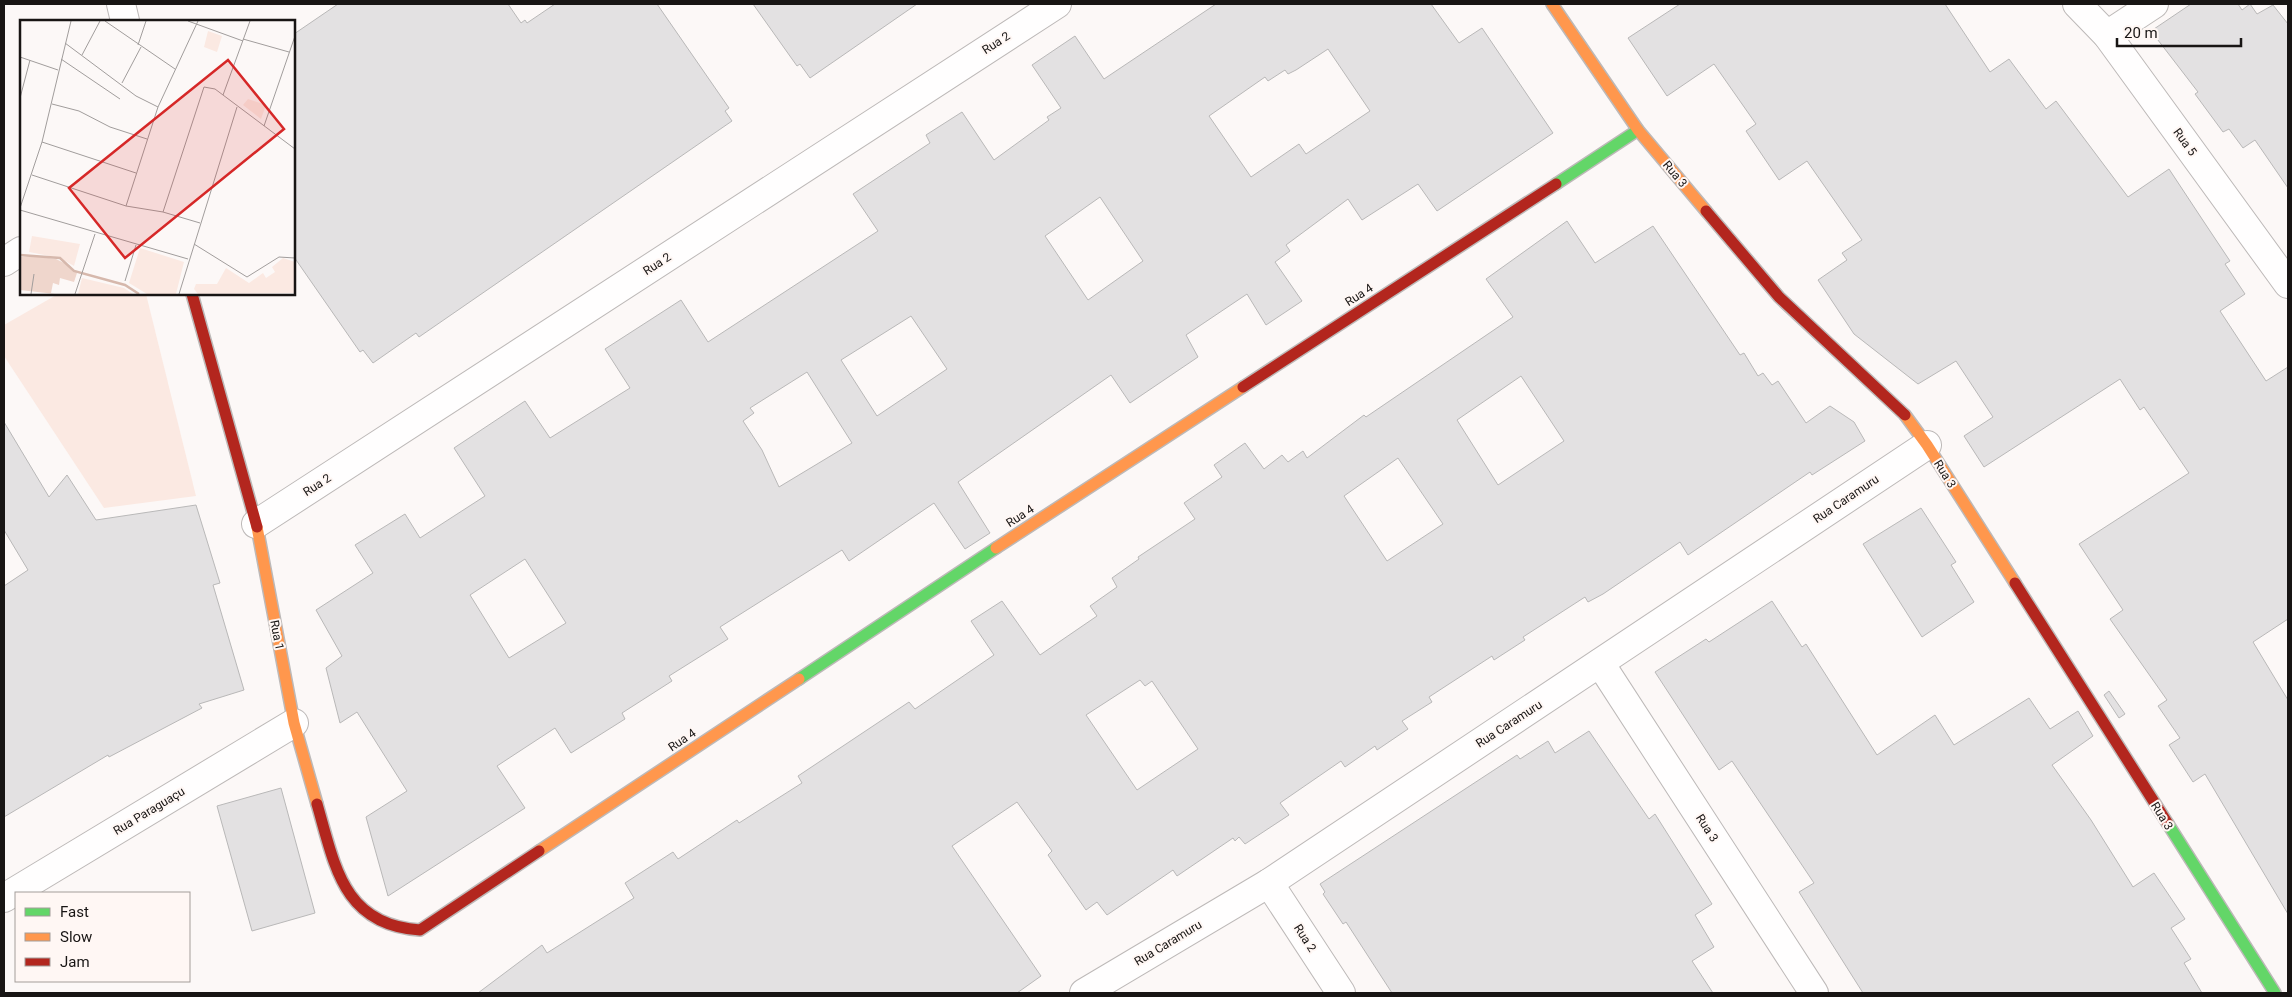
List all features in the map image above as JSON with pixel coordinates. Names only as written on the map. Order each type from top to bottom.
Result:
[{"type":"street","points":[[121,4],[125,20]]},
{"type":"street","name":"Rua 2","points":[[256,524],[1057,4]]},
{"type":"street","name":"Rua 3","points":[[1552,4],[1638,130],[1779,297],[1900,408],[1927,445],[2275,993]]},
{"type":"street","name":"Rua 5","points":[[2077,4],[2107,35],[2288,284]]},
{"type":"street","points":[[2107,35],[2154,4]]},
{"type":"street","name":"Rua 4","points":[[420,930],[1000,545],[1638,130]]},
{"type":"street","points":[[4,262],[20,252]]},
{"type":"street","name":"Rua 1","points":[[192,295],[256,524],[294,724],[334,863],[348,893],[364,912],[385,923],[404,929],[420,930]]},
{"type":"street","name":"Rua Caramuru","points":[[1084,993],[1269,883],[1927,445]]},
{"type":"street","name":"Rua 3","points":[[1600,663],[1814,993]]},
{"type":"street","name":"Rua Paraguaçu","points":[[4,898],[294,724]]},
{"type":"street","name":"Rua 2","points":[[1269,883],[1341,993]]},
{"type":"shaded area","points":[[56,295],[146,295],[196,496],[104,508],[4,356],[4,325]]},
{"type":"building","points":[[338,4],[508,4],[521,23],[525,20],[527,23],[555,4],[657,4],[729,108],[725,111],[732,121],[419,337],[416,333],[373,363],[363,350],[360,352],[295,258],[295,33]]},
{"type":"building","points":[[753,4],[917,4],[810,78],[800,64],[797,66]]},
{"type":"building","points":[[1216,4],[1431,4],[1459,43],[1482,28],[1553,133],[1437,211],[1418,184],[1362,220],[1348,199],[1286,245],[1290,251],[1275,262],[1302,301],[1266,325],[1247,294],[1186,335],[1198,357],[1130,403],[1111,375],[958,482],[990,533],[965,549],[934,503],[849,561],[842,550],[720,627],[728,639],[669,676],[672,681],[622,713],[625,719],[571,753],[555,728],[497,766],[525,808],[388,896],[366,817],[407,791],[357,712],[340,723],[326,668],[342,656],[316,610],[373,573],[355,545],[405,514],[420,538],[485,496],[454,448],[525,401],[550,438],[630,388],[605,349],[681,300],[708,342],[878,231],[853,194],[930,143],[926,135],[962,112],[994,160],[1049,120],[1047,117],[1061,108],[1032,65],[1075,36],[1104,79]],"holes":[[[1328,49],[1370,111],[1306,154],[1299,144],[1251,177],[1209,116],[1265,77],[1268,81],[1285,70],[1288,74]],[[1100,197],[1143,261],[1088,300],[1045,236]],[[911,316],[947,369],[877,416],[841,360]],[[807,372],[852,443],[779,487],[762,450],[743,421],[754,413],[750,408]],[[525,559],[566,623],[509,658],[470,595]]]},
{"type":"building","points":[[1680,4],[1945,4],[1990,72],[2009,59],[2046,109],[2056,101],[2128,197],[2169,169],[2230,261],[2225,264],[2245,294],[2220,311],[2266,381],[2288,367],[2288,619],[2253,642],[2288,700],[2288,914],[2205,774],[2193,782],[2169,745],[2180,738],[2158,706],[2167,700],[2110,619],[2123,610],[2079,544],[2189,473],[2144,407],[2140,410],[2120,379],[1984,467],[1964,436],[1993,417],[1956,361],[1918,384],[1854,334],[1818,280],[1847,260],[1842,253],[1862,240],[1807,161],[1779,180],[1746,131],[1756,124],[1714,64],[1667,96],[1628,38]]},
{"type":"building","points":[[2191,4],[2238,4],[2242,10],[2250,4],[2257,14],[2273,5],[2288,24],[2288,188],[2255,140],[2243,148],[2229,129],[2223,132],[2195,94],[2198,92],[2151,31]]},
{"type":"building","points":[[1567,221],[1595,263],[1653,226],[1740,355],[1744,353],[1758,376],[1763,373],[1772,385],[1778,381],[1806,423],[1830,406],[1854,422],[1865,441],[1812,475],[1810,472],[1688,555],[1680,542],[1603,594],[1588,602],[1585,597],[1523,637],[1525,640],[1494,660],[1492,656],[1429,697],[1432,702],[1402,721],[1408,729],[1377,750],[1375,746],[1345,767],[1341,761],[1280,803],[1289,815],[1245,844],[1239,837],[1235,841],[1233,838],[1177,876],[1173,870],[1107,915],[1097,902],[1086,910],[1048,855],[1052,851],[1017,802],[952,846],[1041,976],[1017,993],[478,993],[542,945],[547,953],[634,898],[625,883],[673,852],[678,859],[737,820],[739,823],[802,783],[798,776],[909,702],[915,709],[994,655],[971,621],[1002,601],[1040,655],[1097,616],[1090,606],[1117,587],[1112,578],[1139,559],[1138,557],[1195,519],[1184,503],[1222,477],[1214,465],[1245,443],[1264,469],[1282,455],[1288,462],[1303,451],[1307,458],[1364,415],[1366,417],[1513,317],[1486,279]],"holes":[[[1521,376],[1564,441],[1498,485],[1457,420]],[[1398,458],[1443,524],[1387,561],[1344,496]],[[1140,680],[1145,686],[1152,681],[1198,749],[1137,790],[1086,715]]]},
{"type":"building","points":[[4,422],[49,497],[67,475],[96,520],[196,505],[220,583],[213,585],[244,690],[199,704],[202,708],[109,757],[108,755],[4,817],[4,586],[28,570],[4,530]]},
{"type":"building","points":[[1921,508],[1956,562],[1951,565],[1974,602],[1922,637],[1863,544]]},
{"type":"building","points":[[1772,601],[1802,647],[1806,644],[1877,755],[1935,715],[1954,745],[2029,698],[2050,729],[2078,711],[2093,736],[2052,765],[2091,820],[2133,887],[2154,873],[2185,919],[2171,928],[2191,959],[2184,963],[2202,993],[1863,993],[1799,892],[1814,883],[1732,761],[1719,770],[1655,672],[1706,639],[1709,642]]},
{"type":"building","points":[[2109,691],[2125,714],[2119,718],[2104,695]]},
{"type":"building","points":[[1589,731],[1649,819],[1655,814],[1712,904],[1695,915],[1714,947],[1692,961],[1713,993],[1392,993],[1346,922],[1343,924],[1323,894],[1325,892],[1320,884],[1517,755],[1520,759],[1548,741],[1555,753]]},
{"type":"building","points":[[281,788],[315,913],[252,931],[217,806]]},
{"type":"traffic: fast","points":[[1556,184],[1638,130]]},
{"type":"traffic: fast","points":[[799,679],[996,548]]},
{"type":"traffic: fast","points":[[2168,824],[2275,993]]},
{"type":"traffic: slow","points":[[1552,4],[1638,130],[1706,211]]},
{"type":"traffic: slow","points":[[996,548],[1243,387]]},
{"type":"traffic: slow","points":[[1905,415],[1927,445],[2015,583]]},
{"type":"traffic: slow","points":[[257,527],[294,723],[317,804]]},
{"type":"traffic: slow","points":[[539,851],[799,679]]},
{"type":"traffic: jam","points":[[1243,387],[1556,184]]},
{"type":"traffic: jam","points":[[1706,211],[1779,297],[1905,415]]},
{"type":"traffic: jam","points":[[192,295],[257,527]]},
{"type":"traffic: jam","points":[[2015,583],[2168,824]]},
{"type":"traffic: jam","points":[[317,804],[337,870],[346,888],[358,904],[374,917],[394,926],[420,930],[539,851]]}]
